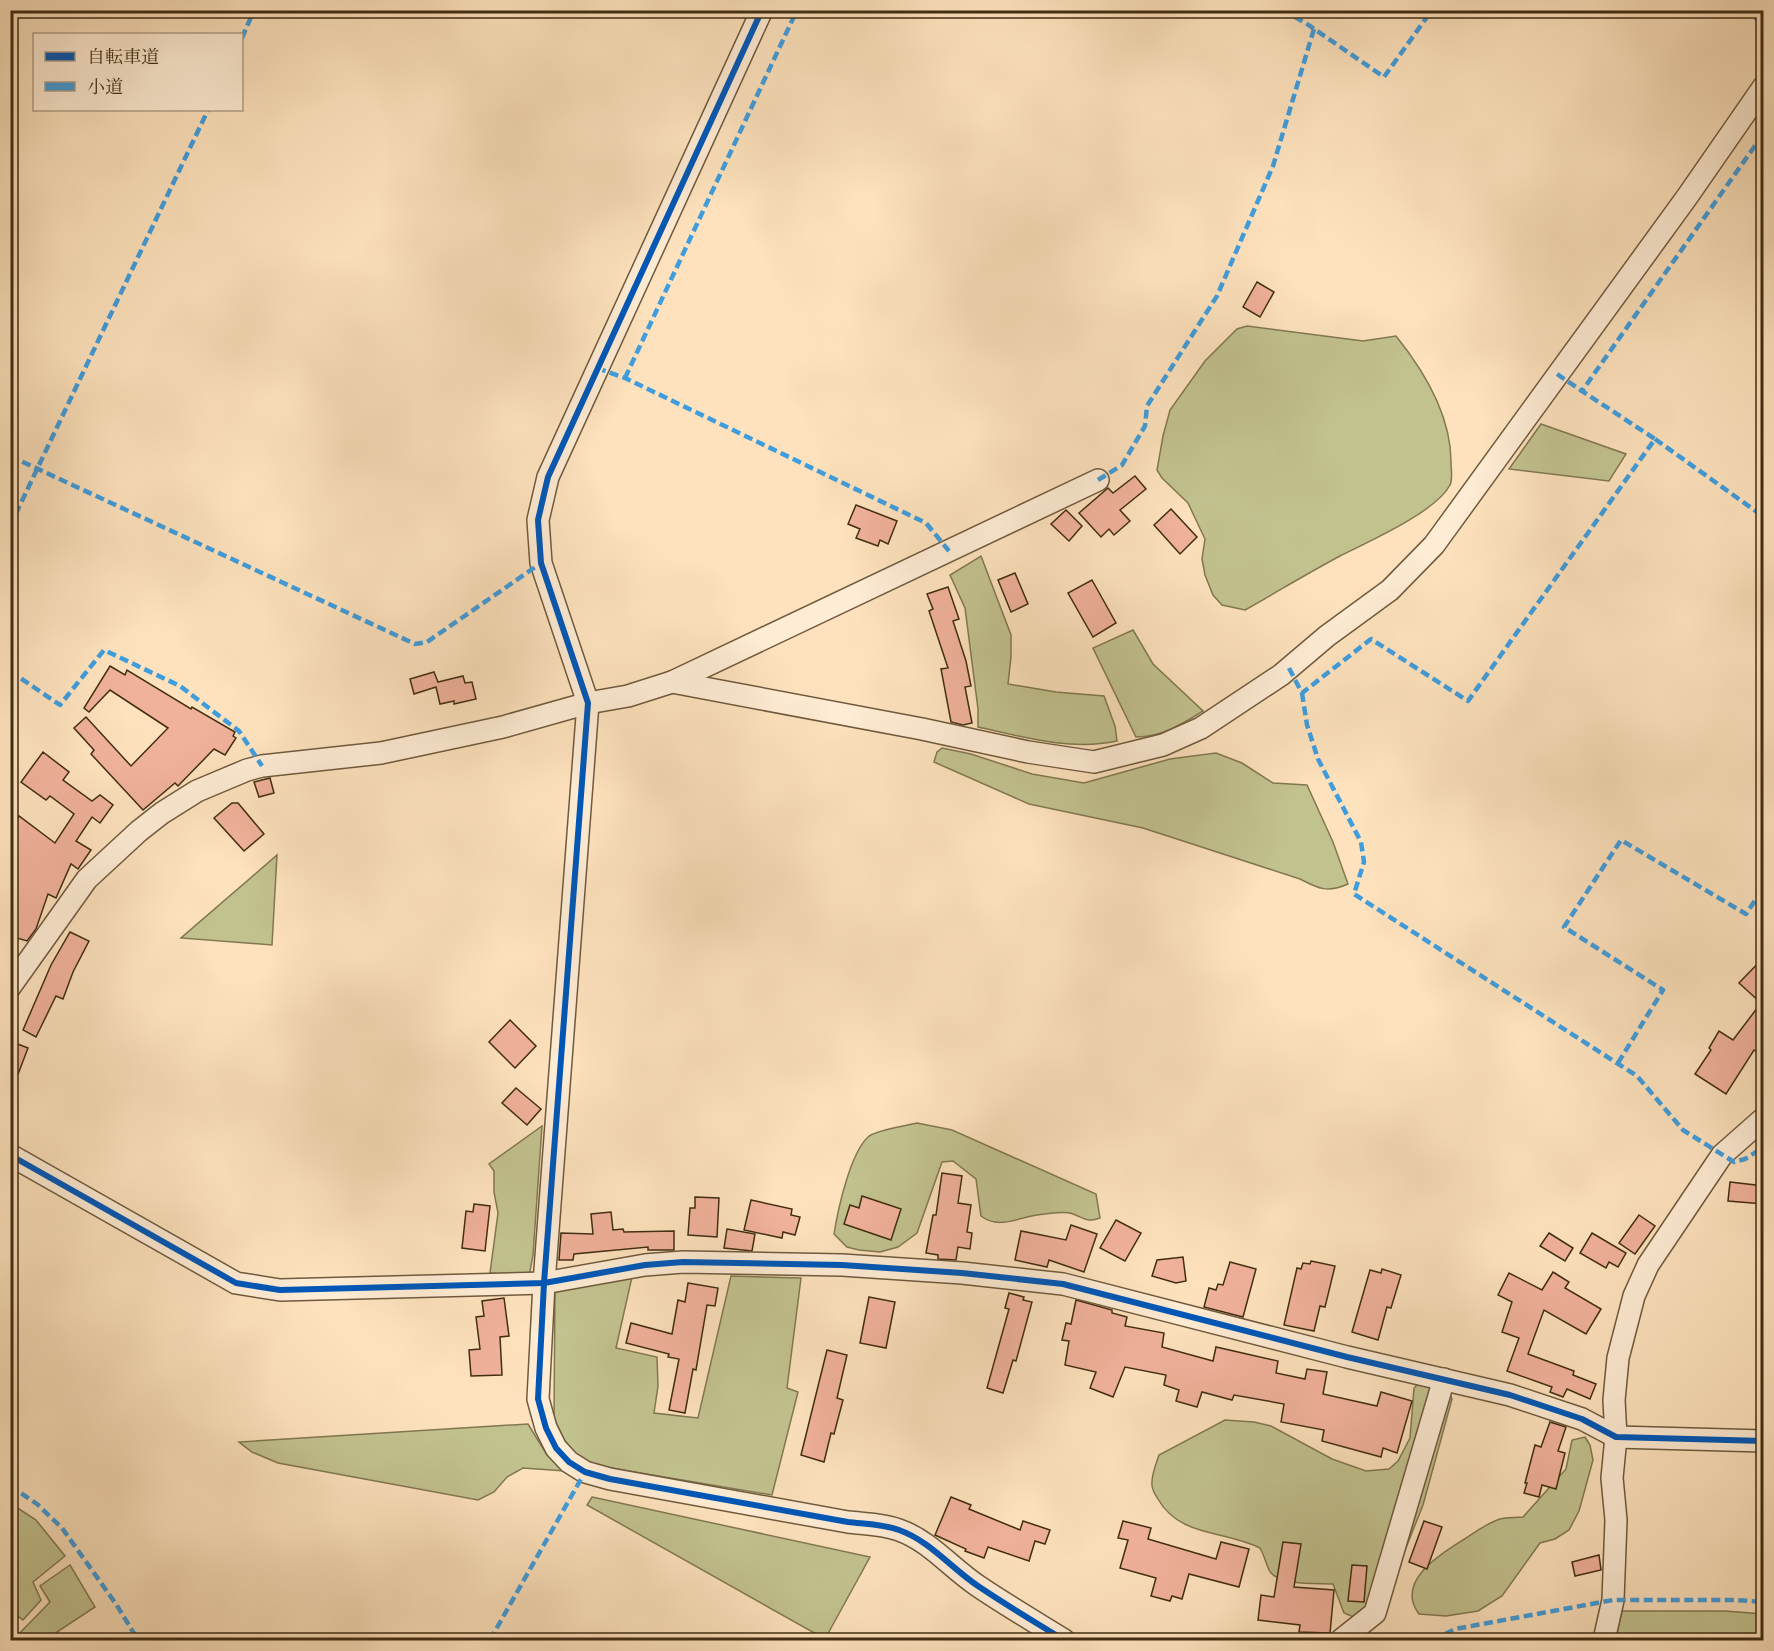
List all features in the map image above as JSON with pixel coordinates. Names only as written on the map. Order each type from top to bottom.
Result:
[{"type":"street","points":[[762,10],[548,477],[538,520],[541,563],[588,703],[544,1283],[538,1399],[546,1428],[556,1448],[568,1462],[585,1472],[610,1479],[899,1530],[927,1546],[976,1585],[1064,1641]]},
{"type":"street","points":[[672,682],[922,729],[1028,752],[1094,762],[1163,745],[1201,728],[1281,675],[1327,636],[1390,590],[1434,545],[1687,197],[1764,86]]},
{"type":"street","points":[[10,987],[87,879],[154,819],[197,791],[262,766],[381,753],[503,727],[588,703],[628,696],[672,682],[1098,480]]},
{"type":"street","points":[[1604,1641],[1613,1600],[1616,1520],[1612,1478],[1616,1437],[1614,1400],[1618,1358],[1634,1296],[1648,1265],[1722,1155],[1764,1118]]},
{"type":"street","points":[[10,1155],[236,1283],[280,1290],[544,1283],[645,1265],[683,1262],[842,1265],[1025,1278],[1063,1284],[1347,1358],[1510,1395],[1582,1419],[1616,1437],[1764,1441]]},
{"type":"street","points":[[1341,1641],[1375,1613],[1444,1379]]},
{"type":"green space","points":[[1247,326],[1363,341],[1396,336],[1426,379],[1441,411],[1450,445],[1452,477],[1450,485],[1442,495],[1416,516],[1328,562],[1245,610],[1222,605],[1213,595],[1205,575],[1202,559],[1205,539],[1188,503],[1162,478],[1157,470],[1170,410],[1205,361],[1237,329]]},
{"type":"green space","points":[[1541,424],[1626,454],[1609,481],[1509,469]]},
{"type":"green space","points":[[981,556],[1011,635],[1008,684],[1056,692],[1104,696],[1115,726],[1117,741],[1100,744],[1065,744],[978,727],[978,709],[965,608],[950,575]]},
{"type":"green space","points":[[1133,630],[1153,664],[1203,711],[1171,729],[1154,735],[1136,737],[1093,648]]},
{"type":"green space","points":[[942,748],[971,754],[1032,774],[1084,783],[1170,759],[1216,753],[1242,763],[1273,783],[1307,785],[1333,842],[1348,884],[1329,889],[1318,887],[1300,879],[1143,828],[1029,804],[934,762],[937,752]]},
{"type":"green space","points":[[277,855],[272,945],[181,938]]},
{"type":"green space","points":[[917,1123],[952,1130],[1096,1194],[1100,1218],[1089,1220],[1063,1212],[1004,1222],[988,1220],[981,1216],[976,1179],[953,1161],[942,1162],[917,1233],[898,1247],[880,1252],[847,1247],[834,1234],[850,1169],[862,1145],[868,1137],[877,1132]]},
{"type":"green space","points":[[542,1126],[533,1255],[529,1277],[490,1273],[498,1213],[494,1192],[494,1171],[489,1164]]},
{"type":"green space","points":[[731,1276],[801,1278],[787,1388],[798,1392],[772,1495],[599,1466],[579,1459],[565,1441],[554,1418],[555,1287],[632,1277],[616,1348],[657,1357],[658,1386],[654,1413],[698,1418]]},
{"type":"green space","points":[[1421,1381],[1449,1392],[1452,1399],[1423,1505],[1380,1613],[1356,1618],[1344,1613],[1333,1584],[1298,1583],[1280,1579],[1269,1570],[1260,1548],[1178,1521],[1167,1512],[1154,1491],[1153,1475],[1159,1455],[1225,1420],[1271,1426],[1332,1459],[1366,1471],[1389,1469],[1398,1461],[1410,1438],[1414,1388]]},
{"type":"green space","points":[[528,1424],[547,1455],[566,1471],[523,1468],[507,1477],[494,1492],[478,1500],[278,1463],[252,1452],[239,1442]]},
{"type":"green space","points":[[1585,1437],[1590,1445],[1593,1460],[1579,1511],[1569,1530],[1555,1539],[1540,1543],[1502,1596],[1478,1611],[1446,1616],[1419,1614],[1413,1602],[1412,1591],[1423,1571],[1443,1553],[1485,1526],[1503,1518],[1523,1517],[1566,1469],[1572,1440]]},
{"type":"green space","points":[[592,1497],[870,1557],[825,1639],[587,1505]]},
{"type":"green space","points":[[10,1503],[36,1520],[65,1556],[33,1582],[41,1600],[23,1620],[11,1611]]},
{"type":"green space","points":[[70,1565],[95,1607],[45,1640],[13,1640],[50,1602],[40,1586]]},
{"type":"green space","points":[[1622,1611],[1725,1611],[1763,1614],[1763,1640],[1615,1640]]},
{"type":"building","points":[[1257,282],[1274,292],[1260,317],[1243,307]]},
{"type":"building","points":[[1135,476],[1146,489],[1120,510],[1130,521],[1114,535],[1109,529],[1101,537],[1079,513],[1108,488],[1113,493]]},
{"type":"building","points":[[856,505],[897,521],[888,544],[880,540],[878,546],[856,538],[860,529],[848,524]]},
{"type":"building","points":[[1171,509],[1197,537],[1180,554],[1154,525]]},
{"type":"building","points":[[1066,510],[1082,526],[1069,541],[1051,524]]},
{"type":"building","points":[[1015,573],[1028,604],[1011,612],[998,580]]},
{"type":"building","points":[[1092,580],[1116,623],[1093,637],[1068,593]]},
{"type":"building","points":[[948,587],[959,619],[953,621],[966,661],[971,686],[965,687],[972,723],[963,725],[951,722],[941,669],[948,668],[929,611],[933,609],[927,594]]},
{"type":"building","points":[[110,666],[125,675],[127,670],[191,709],[192,707],[235,732],[233,736],[236,738],[225,755],[214,749],[178,786],[175,783],[143,810],[91,754],[94,750],[74,728],[86,717],[131,766],[168,728],[110,690],[89,712],[84,708]]},
{"type":"building","points":[[434,672],[438,682],[463,676],[465,683],[472,682],[476,699],[454,704],[454,701],[440,704],[436,687],[414,694],[410,679]]},
{"type":"building","points":[[43,752],[69,772],[63,780],[92,801],[100,795],[113,805],[100,823],[92,817],[76,841],[91,850],[78,869],[71,864],[56,898],[48,894],[36,929],[27,941],[10,936],[10,834],[19,816],[55,843],[74,814],[50,796],[46,800],[21,782]]},
{"type":"building","points":[[270,778],[274,793],[259,797],[254,782]]},
{"type":"building","points":[[232,803],[238,803],[264,834],[244,851],[214,818]]},
{"type":"building","points":[[70,932],[89,941],[73,972],[63,999],[56,996],[36,1037],[23,1030],[51,965]]},
{"type":"building","points":[[1764,957],[1764,1058],[1754,1050],[1726,1094],[1695,1074],[1711,1050],[1709,1048],[1719,1031],[1733,1040],[1761,1003],[1739,983]]},
{"type":"building","points":[[510,1020],[536,1046],[515,1068],[489,1042]]},
{"type":"building","points":[[10,1041],[28,1048],[12,1090],[10,1090]]},
{"type":"building","points":[[516,1088],[541,1109],[527,1125],[502,1103]]},
{"type":"building","points":[[942,1173],[962,1176],[958,1203],[971,1205],[967,1232],[972,1233],[970,1249],[958,1247],[956,1260],[938,1259],[938,1255],[926,1253],[933,1215],[936,1215]]},
{"type":"building","points":[[1730,1182],[1764,1186],[1764,1204],[1728,1201]]},
{"type":"building","points":[[862,1196],[901,1209],[891,1240],[844,1224],[850,1205],[859,1208]]},
{"type":"building","points":[[695,1197],[719,1198],[717,1237],[688,1235],[690,1208],[695,1208]]},
{"type":"building","points":[[751,1200],[792,1209],[791,1215],[800,1217],[795,1235],[783,1232],[782,1238],[744,1230]]},
{"type":"building","points":[[474,1204],[490,1206],[485,1251],[462,1248],[466,1211],[473,1212]]},
{"type":"building","points":[[611,1212],[613,1230],[623,1229],[624,1232],[674,1231],[674,1250],[648,1250],[648,1247],[574,1254],[573,1260],[559,1260],[561,1233],[593,1234],[591,1214]]},
{"type":"building","points":[[1639,1215],[1655,1226],[1635,1254],[1619,1243]]},
{"type":"building","points":[[1116,1220],[1141,1233],[1125,1261],[1100,1248]]},
{"type":"building","points":[[1071,1225],[1097,1234],[1084,1272],[1049,1260],[1047,1267],[1015,1260],[1021,1231],[1066,1240]]},
{"type":"building","points":[[727,1229],[755,1234],[752,1251],[724,1248]]},
{"type":"building","points":[[1549,1233],[1573,1248],[1565,1261],[1540,1246]]},
{"type":"building","points":[[1592,1233],[1626,1253],[1618,1267],[1609,1262],[1606,1268],[1580,1253]]},
{"type":"building","points":[[1183,1257],[1186,1281],[1176,1283],[1152,1276],[1157,1260]]},
{"type":"building","points":[[1311,1261],[1335,1266],[1325,1307],[1320,1306],[1314,1331],[1284,1325],[1297,1268],[1301,1269],[1303,1263],[1310,1264]]},
{"type":"building","points":[[1230,1262],[1256,1269],[1243,1317],[1204,1307],[1209,1288],[1216,1290],[1218,1284],[1223,1285]]},
{"type":"building","points":[[1382,1269],[1401,1275],[1391,1308],[1387,1307],[1378,1340],[1352,1332],[1370,1270],[1381,1273]]},
{"type":"building","points":[[1553,1272],[1569,1282],[1565,1288],[1601,1309],[1586,1334],[1544,1310],[1528,1354],[1574,1371],[1573,1375],[1596,1384],[1590,1399],[1567,1389],[1563,1397],[1550,1392],[1552,1387],[1507,1371],[1519,1338],[1502,1332],[1512,1302],[1498,1295],[1509,1273],[1542,1290]]},
{"type":"building","points":[[688,1283],[718,1288],[715,1306],[707,1305],[696,1370],[693,1369],[685,1413],[669,1410],[679,1359],[668,1357],[669,1354],[626,1343],[631,1323],[672,1334],[678,1300],[685,1302]]},
{"type":"building","points":[[1009,1293],[1032,1302],[1016,1361],[1013,1360],[1003,1393],[987,1388],[1009,1309],[1005,1308]]},
{"type":"building","points":[[869,1297],[895,1302],[886,1348],[860,1343]]},
{"type":"building","points":[[504,1298],[509,1336],[500,1337],[502,1375],[471,1376],[469,1350],[480,1349],[476,1317],[484,1316],[482,1301]]},
{"type":"building","points":[[1076,1300],[1112,1310],[1112,1313],[1127,1317],[1125,1326],[1164,1333],[1162,1347],[1213,1361],[1216,1347],[1278,1361],[1276,1373],[1305,1379],[1307,1369],[1327,1372],[1323,1394],[1377,1406],[1381,1392],[1412,1401],[1397,1453],[1383,1448],[1381,1457],[1322,1441],[1324,1430],[1281,1422],[1284,1404],[1234,1395],[1232,1400],[1202,1392],[1197,1407],[1176,1401],[1179,1390],[1164,1385],[1166,1375],[1125,1367],[1113,1397],[1090,1388],[1096,1372],[1065,1365],[1069,1341],[1062,1340],[1066,1323],[1071,1324]]},
{"type":"building","points":[[827,1350],[847,1355],[837,1398],[843,1400],[834,1434],[831,1433],[824,1462],[801,1455]]},
{"type":"building","points":[[1550,1422],[1566,1427],[1558,1451],[1565,1453],[1556,1489],[1542,1485],[1539,1497],[1524,1493],[1527,1483],[1525,1483],[1535,1445],[1541,1447]]},
{"type":"building","points":[[951,1497],[971,1505],[969,1509],[1020,1530],[1023,1521],[1050,1530],[1045,1544],[1035,1541],[1029,1561],[988,1547],[984,1558],[965,1551],[966,1549],[935,1535]]},
{"type":"building","points":[[1123,1521],[1151,1528],[1148,1539],[1216,1559],[1221,1542],[1249,1549],[1239,1587],[1189,1574],[1182,1599],[1172,1596],[1170,1601],[1151,1596],[1156,1578],[1120,1568],[1128,1540],[1118,1538]]},
{"type":"building","points":[[1424,1521],[1442,1527],[1427,1569],[1409,1562]]},
{"type":"building","points":[[1283,1542],[1301,1544],[1294,1587],[1334,1590],[1330,1633],[1299,1632],[1300,1625],[1258,1620],[1261,1595],[1274,1597]]},
{"type":"building","points":[[1599,1555],[1601,1570],[1575,1576],[1572,1562]]},
{"type":"building","points":[[1352,1565],[1367,1566],[1364,1602],[1348,1601]]},
{"type":"marked path","points":[[243,36],[254,10]]},
{"type":"marked path","points":[[625,378],[797,10]]},
{"type":"marked path","points":[[1283,10],[1384,77],[1432,10]]},
{"type":"marked path","points":[[1744,10],[1764,24]]},
{"type":"marked path","points":[[1098,480],[1122,465],[1145,426],[1147,406],[1217,296],[1273,166],[1314,29]]},
{"type":"marked path","points":[[10,526],[208,111]]},
{"type":"marked path","points":[[1289,668],[1302,693],[1371,639],[1468,701],[1655,439],[1582,391],[1764,133]]},
{"type":"marked path","points":[[597,368],[625,378],[926,523],[949,551]]},
{"type":"marked path","points":[[1557,374],[1582,391]]},
{"type":"marked path","points":[[1655,439],[1764,517]]},
{"type":"marked path","points":[[10,456],[415,644],[427,642],[541,563]]},
{"type":"marked path","points":[[10,671],[60,705],[104,650],[180,686],[239,731],[262,766]]},
{"type":"marked path","points":[[1302,693],[1307,725],[1318,759],[1361,842],[1364,862],[1354,894],[1637,1076],[1683,1130],[1734,1162],[1745,1159],[1764,1147]]},
{"type":"marked path","points":[[1618,1063],[1663,990],[1564,927],[1621,840],[1746,914],[1764,887]]},
{"type":"marked path","points":[[490,1640],[585,1472]]},
{"type":"marked path","points":[[10,1486],[37,1504],[62,1528],[116,1604],[138,1640]]},
{"type":"marked path","points":[[1433,1640],[1455,1629],[1613,1600],[1764,1602]]},
{"type":"cycle path","points":[[762,10],[548,477],[538,520],[541,563],[588,703],[544,1283],[538,1399],[546,1428],[556,1448],[569,1462],[585,1472],[610,1479],[899,1530],[921,1541],[978,1586],[1064,1640]]},
{"type":"cycle path","points":[[10,1155],[236,1283],[280,1290],[544,1283],[645,1265],[683,1262],[842,1265],[962,1273],[1063,1284],[1347,1357],[1510,1395],[1582,1419],[1616,1437],[1764,1441]]}]
